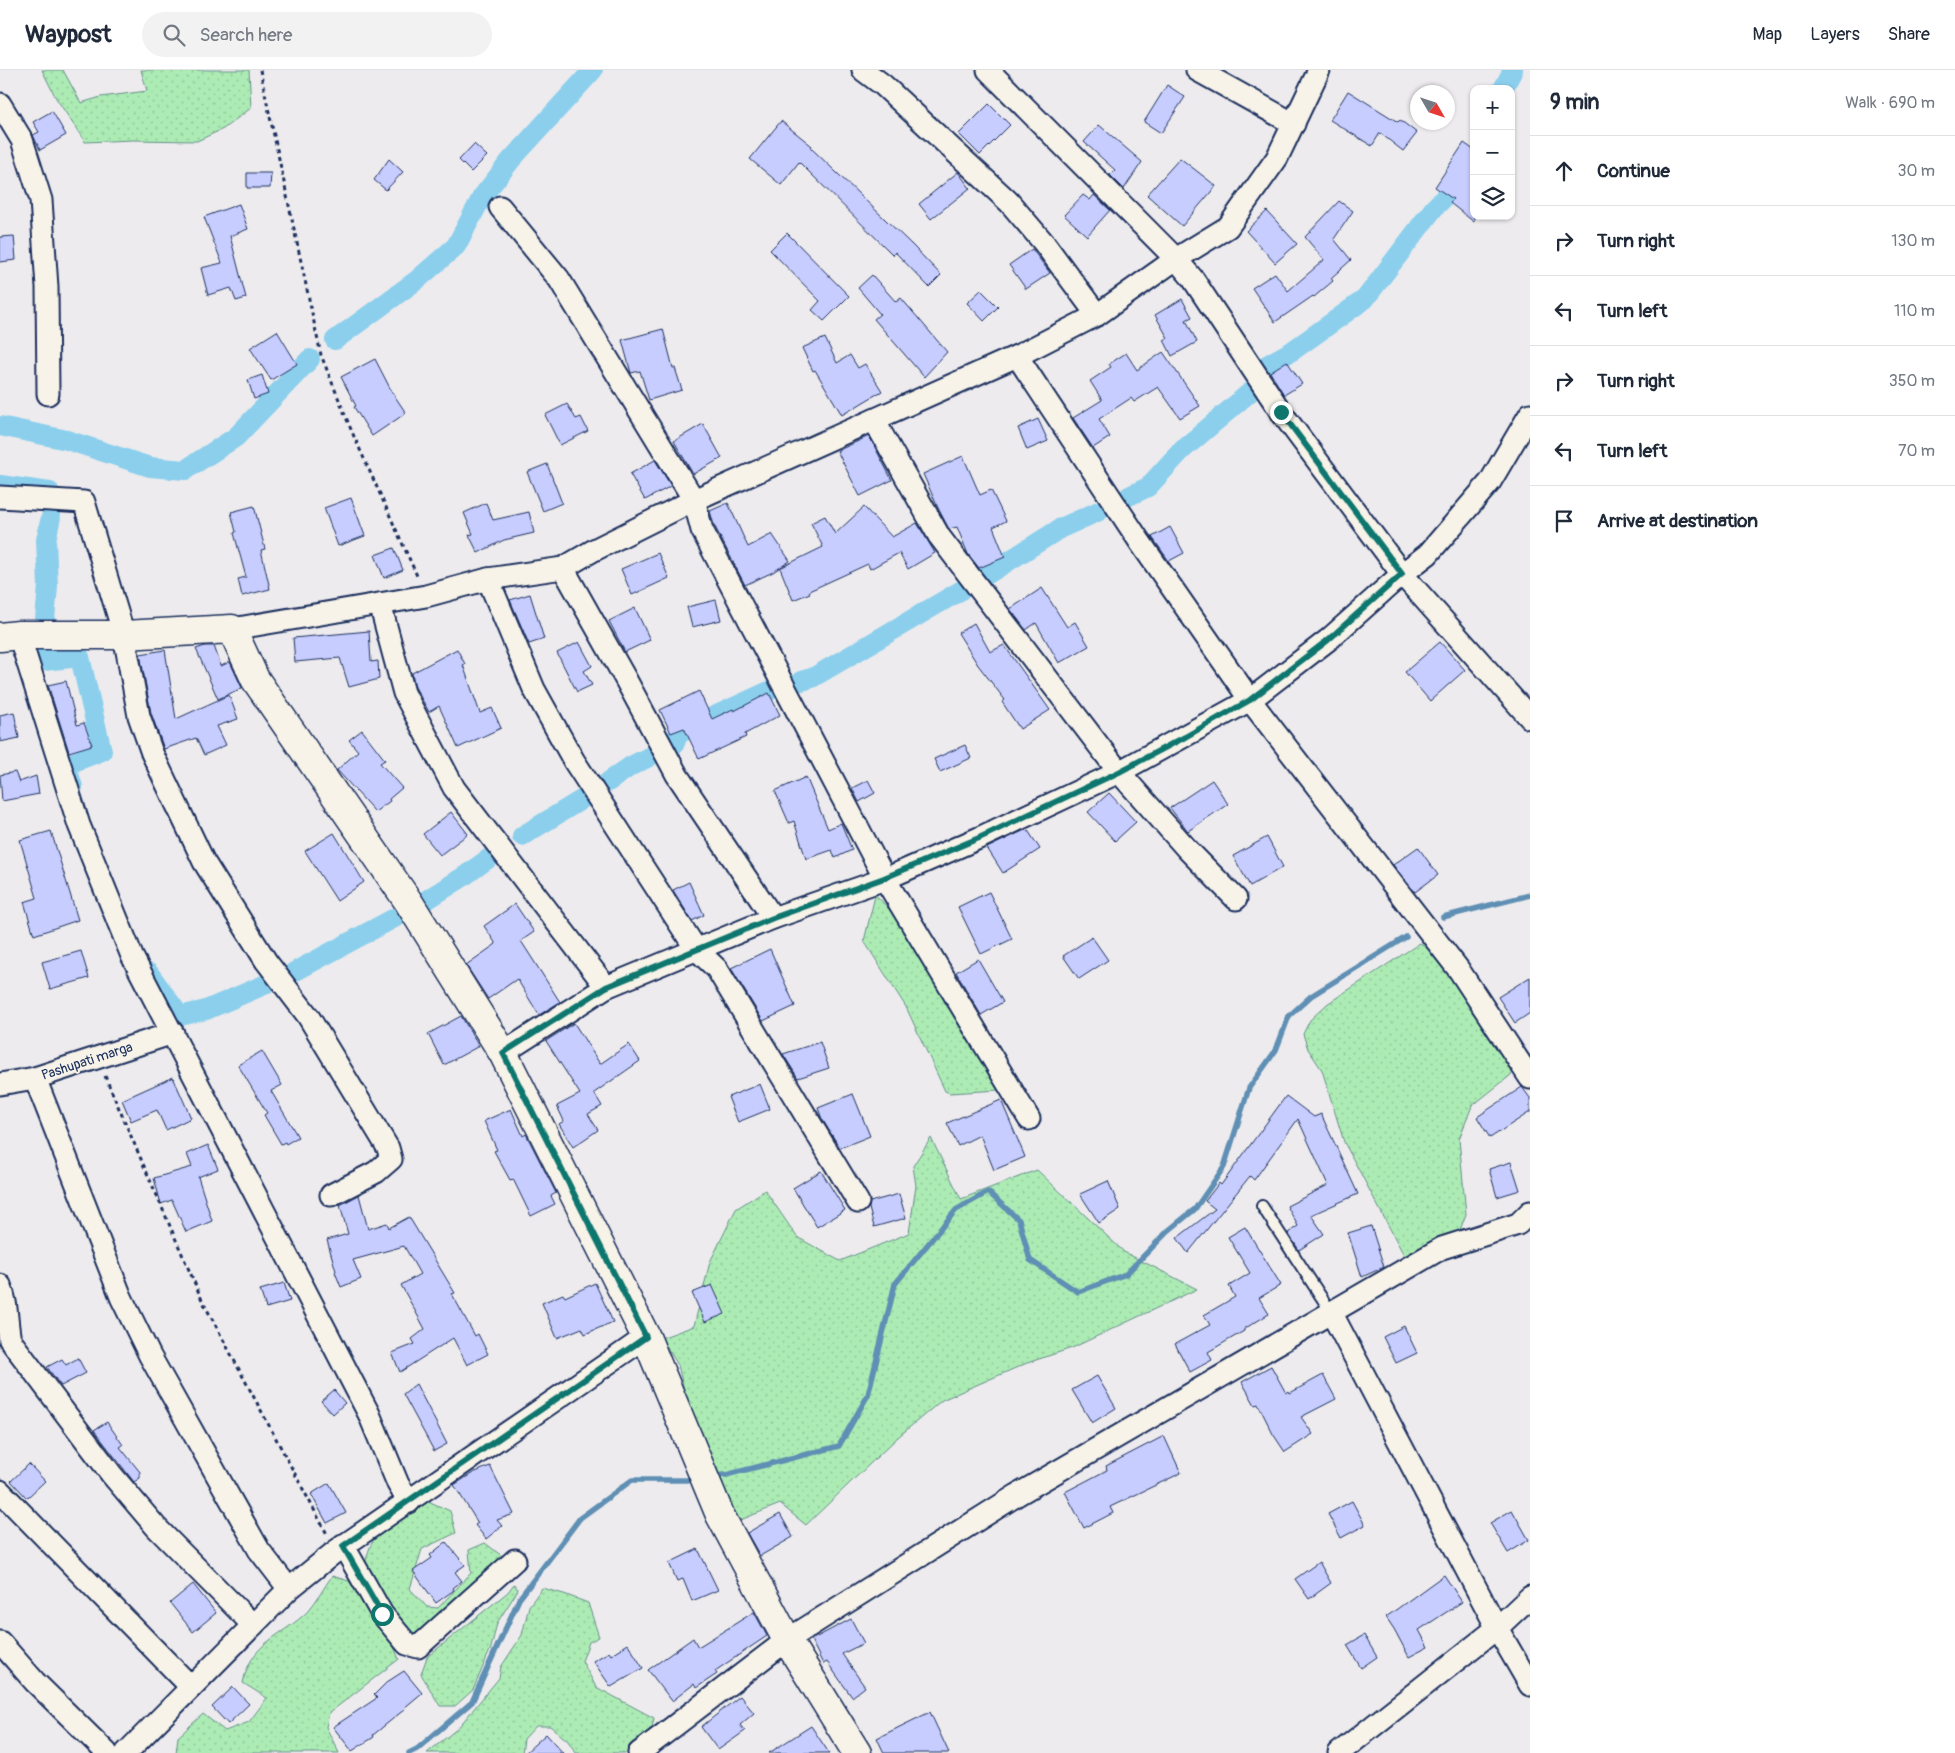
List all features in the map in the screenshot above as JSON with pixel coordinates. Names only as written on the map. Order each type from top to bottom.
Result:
[{"type":"street","points":[[863,70],[883,85],[1010,202],[1044,243],[1097,315]]},
{"type":"street","points":[[988,70],[1193,278],[1281,412],[1402,574],[1530,718]]},
{"type":"street","points":[[1197,70],[1294,124]]},
{"type":"street","points":[[409,1502],[398,1484],[369,1414],[132,956],[79,825],[10,636],[124,635],[232,629],[426,596],[488,579],[563,568],[594,550],[694,500],[1017,356],[1097,315],[1176,259],[1228,227],[1277,158],[1319,70]]},
{"type":"street","points":[[0,104],[22,140],[41,200],[46,287],[48,394]]},
{"type":"street","points":[[500,207],[559,279],[694,500],[702,530],[884,878],[1029,1118]]},
{"type":"street","points":[[1017,356],[1140,542],[1250,700],[1459,970],[1530,1078]]},
{"type":"street","points":[[503,1053],[606,987],[773,918],[884,878],[979,838],[1119,772],[1250,700],[1328,640],[1402,574],[1428,554],[1490,482],[1530,414]]},
{"type":"street","points":[[874,420],[939,536],[1119,772],[1188,850],[1236,899]]},
{"type":"street","points":[[0,496],[84,502],[124,635],[139,716],[152,753],[204,862],[266,961],[308,1016],[388,1148],[391,1159],[376,1172],[330,1194]]},
{"type":"street","points":[[563,568],[677,775],[773,918]]},
{"type":"street","points":[[488,579],[534,689],[574,761],[696,949],[717,968],[858,1202]]},
{"type":"street","points":[[380,604],[404,693],[454,788],[606,987]]},
{"type":"street","points":[[232,629],[255,679],[408,901],[503,1053],[646,1337],[720,1515],[787,1640],[857,1753]]},
{"type":"street","name":"Pashupati marga","points":[[0,1084],[35,1078],[173,1033]]},
{"type":"street","points":[[35,1078],[121,1297],[150,1356],[260,1550],[289,1589]]},
{"type":"street","points":[[639,1753],[787,1640],[1017,1495],[1442,1248],[1518,1224],[1530,1212]]},
{"type":"street","points":[[0,1285],[6,1299],[6,1322],[10,1340],[14,1346],[101,1461],[156,1527],[253,1625]]},
{"type":"street","points":[[1331,1312],[1497,1628],[1530,1685]]},
{"type":"street","points":[[126,1753],[289,1589],[340,1548],[646,1337]]},
{"type":"street","points":[[0,1491],[191,1687]]},
{"type":"street","points":[[340,1548],[382,1614],[407,1644],[418,1647],[516,1560]]},
{"type":"street","points":[[1338,1753],[1497,1628],[1530,1597]]},
{"type":"street","points":[[0,1642],[35,1682],[107,1753]]},
{"type":"lane","points":[[1262,1206],[1331,1312]]},
{"type":"path","points":[[260,70],[320,355],[352,432],[426,596]]},
{"type":"path","points":[[97,1058],[202,1300],[340,1548]]},
{"type":"green space","points":[[42,70],[63,70],[81,103],[101,97],[147,91],[141,70],[249,70],[251,108],[223,129],[197,141],[133,140],[85,142],[56,98]]},
{"type":"green space","points":[[873,892],[905,926],[944,985],[999,1090],[950,1093],[945,1091],[906,1007],[864,941],[875,896]]},
{"type":"green space","points":[[1420,943],[1440,958],[1516,1071],[1472,1106],[1459,1139],[1466,1214],[1460,1230],[1405,1257],[1344,1142],[1322,1070],[1308,1049],[1303,1034],[1310,1020],[1327,1004]]},
{"type":"green space","points":[[931,1138],[961,1199],[1037,1170],[1124,1252],[1197,1289],[1072,1348],[1027,1363],[942,1400],[898,1437],[806,1525],[780,1504],[733,1523],[717,1468],[696,1440],[678,1365],[661,1338],[694,1326],[710,1262],[736,1209],[765,1190],[797,1237],[840,1261],[909,1233],[916,1186],[913,1166]]},
{"type":"green space","points":[[426,1500],[450,1511],[456,1533],[422,1549],[410,1589],[427,1607],[438,1608],[471,1573],[469,1550],[485,1543],[502,1556],[497,1566],[424,1630],[409,1636],[363,1571],[370,1548],[378,1534]]},
{"type":"green space","points":[[332,1576],[349,1581],[370,1612],[388,1633],[399,1659],[329,1713],[326,1727],[339,1753],[176,1753],[178,1737],[203,1714],[225,1731],[249,1722],[267,1698],[243,1683],[253,1658],[269,1641],[308,1611]]},
{"type":"green space","points":[[514,1584],[518,1590],[497,1623],[491,1648],[473,1690],[455,1706],[440,1706],[421,1674],[427,1657],[508,1592]]},
{"type":"green space","points":[[542,1588],[588,1603],[599,1637],[589,1642],[582,1661],[596,1687],[654,1718],[652,1727],[629,1753],[576,1753],[568,1741],[550,1726],[536,1726],[524,1739],[522,1753],[427,1753],[458,1728],[499,1678],[501,1667],[522,1635],[529,1606]]},
{"type":"building","points":[[1167,85],[1185,97],[1161,133],[1144,122]]},
{"type":"building","points":[[1348,91],[1398,122],[1400,120],[1410,128],[1410,130],[1417,133],[1403,151],[1380,133],[1372,146],[1330,120]]},
{"type":"building","points":[[989,104],[1010,125],[980,155],[959,134]]},
{"type":"building","points":[[52,111],[66,135],[40,150],[33,135],[39,132],[33,122]]},
{"type":"building","points":[[781,121],[812,146],[811,148],[941,275],[929,287],[895,252],[893,255],[799,162],[781,185],[750,159]]},
{"type":"building","points":[[1099,125],[1142,162],[1124,189],[1110,175],[1115,170],[1084,142]]},
{"type":"building","points":[[1464,143],[1470,147],[1470,219],[1450,203],[1453,199],[1435,187]]},
{"type":"building","points":[[474,144],[487,156],[471,172],[459,160]]},
{"type":"building","points":[[1180,158],[1216,186],[1182,226],[1147,195]]},
{"type":"building","points":[[389,159],[403,172],[386,190],[374,180]]},
{"type":"building","points":[[958,172],[970,188],[931,219],[919,204]]},
{"type":"building","points":[[247,173],[271,173],[270,188],[247,188]]},
{"type":"building","points":[[1083,195],[1090,200],[1094,195],[1110,210],[1087,236],[1064,215]]},
{"type":"building","points":[[1339,201],[1353,211],[1334,239],[1351,260],[1331,278],[1333,281],[1314,297],[1275,322],[1252,288],[1275,273],[1288,291],[1324,260],[1305,237]]},
{"type":"building","points":[[239,204],[248,229],[230,236],[246,298],[236,301],[231,288],[208,295],[201,268],[222,263],[204,217]]},
{"type":"building","points":[[1267,211],[1297,244],[1275,263],[1246,231]]},
{"type":"building","points":[[787,233],[849,296],[824,321],[812,310],[820,301],[770,250]]},
{"type":"building","points":[[14,236],[16,260],[0,262],[0,237]]},
{"type":"building","points":[[1032,249],[1050,273],[1026,289],[1009,265]]},
{"type":"building","points":[[872,275],[896,302],[901,298],[947,352],[924,377],[874,319],[880,314],[858,288]]},
{"type":"building","points":[[981,290],[998,307],[984,321],[967,303]]},
{"type":"building","points":[[1182,299],[1192,317],[1186,320],[1197,342],[1172,356],[1164,340],[1168,338],[1155,315]]},
{"type":"building","points":[[663,329],[673,368],[675,368],[682,390],[649,400],[640,371],[631,373],[622,340]]},
{"type":"building","points":[[277,331],[297,364],[271,380],[250,348]]},
{"type":"building","points":[[825,338],[837,363],[850,355],[858,368],[865,364],[882,391],[842,415],[815,370],[813,371],[802,348]]},
{"type":"building","points":[[1163,352],[1200,406],[1180,418],[1158,387],[1134,402],[1131,398],[1099,419],[1110,437],[1093,448],[1073,418],[1102,400],[1090,381],[1111,367],[1109,364],[1126,353],[1137,370]]},
{"type":"building","points":[[375,359],[392,392],[406,413],[372,436],[354,407],[356,406],[341,377]]},
{"type":"building","points":[[1287,361],[1302,384],[1284,395],[1270,372]]},
{"type":"building","points":[[262,375],[268,394],[254,399],[248,380]]},
{"type":"building","points":[[567,404],[576,419],[581,417],[588,431],[560,445],[545,415]]},
{"type":"building","points":[[1038,419],[1048,441],[1027,450],[1018,428]]},
{"type":"building","points":[[703,424],[722,458],[693,474],[674,441]]},
{"type":"building","points":[[869,436],[892,480],[860,496],[837,451]]},
{"type":"building","points":[[963,456],[980,495],[991,490],[1006,521],[993,527],[1005,557],[979,568],[968,554],[957,527],[949,529],[923,474]]},
{"type":"building","points":[[655,460],[671,486],[645,500],[630,474]]},
{"type":"building","points":[[547,464],[562,503],[543,511],[527,472]]},
{"type":"building","points":[[351,498],[365,536],[338,546],[324,508]]},
{"type":"building","points":[[486,503],[493,520],[529,512],[534,533],[504,540],[478,553],[469,535],[473,534],[464,513]]},
{"type":"building","points":[[728,503],[748,547],[772,534],[790,561],[773,572],[745,585],[714,525],[710,511]]},
{"type":"building","points":[[254,506],[265,549],[261,550],[270,589],[242,596],[238,579],[246,577],[234,533],[236,532],[231,512]]},
{"type":"building","points":[[864,507],[892,537],[917,523],[935,553],[908,569],[899,553],[870,569],[868,564],[793,600],[780,568],[823,547],[811,523],[825,516],[835,534]]},
{"type":"building","points":[[1170,527],[1184,553],[1169,561],[1152,537]]},
{"type":"building","points":[[394,548],[403,570],[384,578],[375,555]]},
{"type":"building","points":[[658,553],[669,578],[632,595],[621,569]]},
{"type":"building","points":[[1042,588],[1067,627],[1075,622],[1089,646],[1059,663],[1036,623],[1026,630],[1010,609]]},
{"type":"building","points":[[530,594],[544,639],[529,644],[510,600]]},
{"type":"building","points":[[716,600],[721,620],[692,627],[687,607]]},
{"type":"building","points":[[635,608],[650,640],[625,652],[609,621]]},
{"type":"building","points":[[974,623],[990,652],[1004,645],[1050,710],[1020,729],[1002,702],[1005,700],[978,665],[958,633]]},
{"type":"building","points":[[369,631],[371,662],[378,661],[379,679],[349,687],[340,658],[295,662],[293,638]]},
{"type":"building","points":[[579,642],[592,666],[584,671],[592,685],[577,692],[557,653]]},
{"type":"building","points":[[1440,642],[1465,670],[1430,701],[1405,672]]},
{"type":"building","points":[[214,646],[221,666],[230,662],[242,688],[218,699],[196,649]]},
{"type":"building","points":[[457,649],[465,664],[463,665],[480,713],[492,708],[501,728],[458,748],[439,706],[429,712],[415,687],[412,673]]},
{"type":"building","points":[[165,650],[176,719],[229,695],[238,719],[217,726],[226,745],[204,755],[196,738],[164,749],[151,713],[140,654]]},
{"type":"building","points":[[66,681],[77,725],[84,723],[92,745],[69,752],[48,685]]},
{"type":"building","points":[[699,691],[712,719],[733,709],[734,711],[769,693],[780,715],[745,734],[746,737],[699,759],[684,728],[671,733],[660,710]]},
{"type":"building","points":[[14,712],[19,738],[0,742],[0,715]]},
{"type":"building","points":[[362,730],[385,760],[380,763],[402,788],[389,799],[390,801],[375,812],[337,770],[358,751],[349,740]]},
{"type":"building","points":[[965,745],[971,758],[940,772],[934,759]]},
{"type":"building","points":[[15,772],[19,782],[36,776],[39,794],[2,801],[0,775]]},
{"type":"building","points":[[806,777],[828,829],[841,823],[852,850],[835,858],[832,850],[806,859],[794,821],[789,823],[775,791]]},
{"type":"building","points":[[868,780],[875,793],[859,802],[852,788]]},
{"type":"building","points":[[1212,780],[1228,804],[1188,831],[1170,808]]},
{"type":"building","points":[[1109,793],[1136,822],[1115,841],[1088,812]]},
{"type":"building","points":[[451,812],[468,834],[440,855],[423,834]]},
{"type":"building","points":[[1027,829],[1040,849],[1003,873],[987,848]]},
{"type":"building","points":[[51,831],[78,920],[34,935],[24,902],[37,898],[20,840]]},
{"type":"building","points":[[334,833],[364,882],[337,901],[305,851]]},
{"type":"building","points":[[1267,837],[1283,867],[1250,886],[1233,856]]},
{"type":"building","points":[[1418,847],[1438,875],[1415,892],[1393,865]]},
{"type":"building","points":[[689,882],[704,915],[692,921],[673,890]]},
{"type":"building","points":[[989,892],[1012,939],[981,954],[958,907]]},
{"type":"building","points":[[515,904],[534,932],[521,941],[560,1002],[539,1015],[517,979],[488,999],[466,965],[496,944],[484,926]]},
{"type":"building","points":[[1092,937],[1108,960],[1079,979],[1063,956]]},
{"type":"building","points":[[770,949],[795,1006],[763,1021],[731,968]]},
{"type":"building","points":[[81,951],[89,978],[50,989],[42,962]]},
{"type":"building","points":[[978,959],[1003,1002],[981,1015],[956,972]]},
{"type":"building","points":[[1530,977],[1530,1013],[1515,1023],[1498,997]]},
{"type":"building","points":[[461,1016],[479,1046],[444,1065],[428,1034]]},
{"type":"building","points":[[574,1023],[600,1064],[629,1044],[640,1061],[594,1093],[602,1106],[588,1114],[598,1130],[573,1147],[559,1124],[564,1121],[557,1106],[580,1094],[546,1041]]},
{"type":"building","points":[[820,1042],[829,1068],[798,1078],[783,1054]]},
{"type":"building","points":[[262,1051],[282,1085],[271,1091],[298,1137],[286,1144],[285,1142],[281,1144],[264,1115],[267,1113],[238,1065]]},
{"type":"building","points":[[173,1077],[191,1118],[166,1130],[157,1110],[131,1121],[122,1100]]},
{"type":"building","points":[[760,1084],[770,1109],[738,1122],[728,1097]]},
{"type":"building","points":[[1522,1087],[1530,1098],[1530,1112],[1490,1138],[1477,1117]]},
{"type":"building","points":[[853,1094],[870,1136],[840,1148],[822,1119],[818,1108]]},
{"type":"building","points":[[1286,1096],[1314,1117],[1321,1114],[1358,1194],[1311,1215],[1324,1234],[1299,1250],[1288,1233],[1298,1226],[1287,1206],[1328,1185],[1298,1119],[1254,1180],[1250,1176],[1188,1253],[1177,1238],[1215,1209],[1205,1201],[1219,1183],[1221,1185]]},
{"type":"building","points":[[1001,1100],[1025,1157],[994,1170],[980,1135],[958,1146],[947,1123]]},
{"type":"building","points":[[511,1109],[523,1136],[526,1134],[556,1193],[551,1196],[555,1204],[531,1216],[513,1179],[510,1180],[494,1151],[497,1150],[484,1121]]},
{"type":"building","points":[[208,1145],[218,1169],[198,1177],[212,1221],[186,1232],[172,1200],[161,1204],[154,1178],[192,1167],[187,1154]]},
{"type":"building","points":[[1511,1162],[1520,1190],[1497,1197],[1489,1169]]},
{"type":"building","points":[[821,1171],[845,1210],[817,1227],[793,1188]]},
{"type":"building","points":[[1108,1181],[1120,1209],[1099,1223],[1080,1194]]},
{"type":"building","points":[[899,1194],[906,1218],[874,1227],[869,1208],[870,1202]]},
{"type":"building","points":[[359,1195],[368,1229],[387,1223],[389,1228],[409,1217],[455,1293],[452,1294],[475,1336],[478,1334],[488,1354],[467,1365],[453,1338],[400,1372],[392,1353],[415,1344],[412,1339],[425,1329],[401,1285],[420,1274],[404,1246],[353,1260],[361,1279],[341,1287],[327,1240],[348,1234],[340,1205]]},
{"type":"building","points":[[1371,1226],[1384,1267],[1362,1277],[1348,1233]]},
{"type":"building","points":[[1245,1227],[1281,1285],[1259,1298],[1269,1314],[1208,1352],[1212,1360],[1190,1372],[1175,1344],[1210,1325],[1204,1315],[1235,1297],[1229,1286],[1250,1273],[1228,1237]]},
{"type":"building","points":[[284,1283],[290,1301],[266,1308],[260,1290]]},
{"type":"building","points":[[595,1283],[613,1322],[585,1334],[582,1328],[557,1338],[542,1303],[563,1294],[565,1297]]},
{"type":"building","points":[[712,1285],[725,1314],[705,1322],[692,1293]]},
{"type":"building","points":[[1404,1326],[1417,1353],[1396,1363],[1383,1337]]},
{"type":"building","points":[[78,1358],[86,1373],[61,1386],[47,1367],[62,1359],[66,1365]]},
{"type":"building","points":[[1271,1366],[1286,1393],[1289,1391],[1290,1393],[1323,1375],[1336,1399],[1301,1417],[1313,1434],[1285,1452],[1273,1434],[1258,1404],[1255,1405],[1242,1382]]},
{"type":"building","points":[[1097,1376],[1116,1408],[1092,1423],[1072,1390]]},
{"type":"building","points":[[416,1384],[447,1444],[434,1451],[403,1394]]},
{"type":"building","points":[[334,1390],[345,1403],[333,1414],[321,1401]]},
{"type":"building","points":[[107,1422],[123,1445],[120,1447],[140,1472],[140,1478],[134,1482],[94,1430]]},
{"type":"building","points":[[1164,1436],[1181,1473],[1110,1507],[1113,1513],[1084,1528],[1065,1492],[1107,1470],[1106,1466]]},
{"type":"building","points":[[29,1464],[45,1481],[27,1498],[11,1481]]},
{"type":"building","points":[[490,1466],[514,1514],[497,1520],[502,1526],[486,1539],[475,1525],[478,1523],[454,1485],[473,1473]]},
{"type":"building","points":[[329,1483],[346,1513],[327,1523],[311,1494]]},
{"type":"building","points":[[1352,1501],[1365,1525],[1341,1538],[1328,1514]]},
{"type":"building","points":[[1512,1510],[1529,1540],[1508,1553],[1490,1523]]},
{"type":"building","points":[[780,1514],[793,1537],[760,1556],[747,1533]]},
{"type":"building","points":[[446,1542],[465,1565],[455,1572],[462,1581],[453,1588],[454,1590],[436,1603],[413,1571],[432,1558],[430,1555]]},
{"type":"building","points":[[698,1549],[718,1590],[692,1601],[683,1579],[677,1581],[669,1563]]},
{"type":"building","points":[[1319,1562],[1331,1583],[1309,1599],[1295,1579]]},
{"type":"building","points":[[1444,1575],[1462,1602],[1419,1630],[1428,1647],[1409,1657],[1386,1617]]},
{"type":"building","points":[[193,1584],[216,1613],[193,1632],[170,1603]]},
{"type":"building","points":[[754,1612],[767,1636],[715,1671],[717,1674],[696,1688],[694,1684],[672,1701],[648,1670],[693,1638],[698,1647]]},
{"type":"building","points":[[851,1619],[864,1643],[842,1654],[865,1687],[852,1697],[827,1662],[823,1664],[811,1640]]},
{"type":"building","points":[[1364,1635],[1377,1657],[1361,1668],[1347,1645]]},
{"type":"building","points":[[628,1644],[643,1668],[611,1687],[593,1661],[609,1652],[611,1655]]},
{"type":"building","points":[[404,1671],[422,1693],[373,1735],[374,1737],[352,1751],[333,1727],[377,1698],[374,1695],[387,1682]]},
{"type":"building","points":[[233,1687],[249,1704],[228,1724],[212,1707]]},
{"type":"building","points":[[740,1696],[754,1713],[740,1725],[745,1731],[718,1750],[701,1727]]},
{"type":"building","points":[[930,1712],[949,1753],[884,1753],[877,1738]]},
{"type":"building","points":[[811,1726],[829,1753],[769,1753]]},
{"type":"building","points":[[546,1734],[563,1753],[525,1753]]},
{"type":"waterway","points":[[335,340],[417,280],[456,246],[482,197],[511,160],[593,70]]},
{"type":"waterway","points":[[1505,85],[1513,70]]},
{"type":"waterway","points":[[1265,366],[1292,351],[1365,299],[1434,208],[1457,185],[1464,174]]},
{"type":"waterway","points":[[0,426],[67,440],[150,467],[185,470],[236,437],[310,359]]},
{"type":"waterway","points":[[1129,496],[1148,487],[1181,451],[1249,393]]},
{"type":"waterway","points":[[0,485],[50,492]]},
{"type":"waterway","points":[[988,574],[1061,528],[1099,511]]},
{"type":"waterway","points":[[45,619],[48,586],[46,540],[51,517]]},
{"type":"waterway","points":[[801,681],[812,678],[960,591]]},
{"type":"waterway","points":[[44,651],[44,661],[80,657],[102,751],[66,765],[73,787]]},
{"type":"waterway","points":[[674,745],[678,735],[688,728],[769,691]]},
{"type":"waterway","points":[[608,782],[631,766],[649,757]]},
{"type":"waterway","points":[[522,836],[581,800]]},
{"type":"waterway","points":[[428,899],[495,854]]},
{"type":"waterway","points":[[1443,917],[1530,895]]},
{"type":"waterway","points":[[294,972],[400,915]]},
{"type":"waterway","points":[[713,1476],[726,1475],[839,1446],[868,1395],[895,1284],[956,1210],[988,1192],[1019,1220],[1030,1260],[1078,1292],[1126,1274],[1168,1231],[1195,1209],[1224,1167],[1249,1088],[1276,1050],[1289,1016],[1311,996],[1406,937]]},
{"type":"waterway","points":[[149,973],[180,1016],[206,1010],[264,985]]},
{"type":"waterway","points":[[409,1753],[417,1749],[472,1702],[519,1599],[580,1518],[632,1480],[694,1480]]},
{"type":"route","points":[[382,1614],[343,1546],[646,1337],[503,1053],[606,987],[773,918],[884,878],[979,838],[1119,772],[1250,700],[1328,640],[1402,574],[1281,412]]}]
